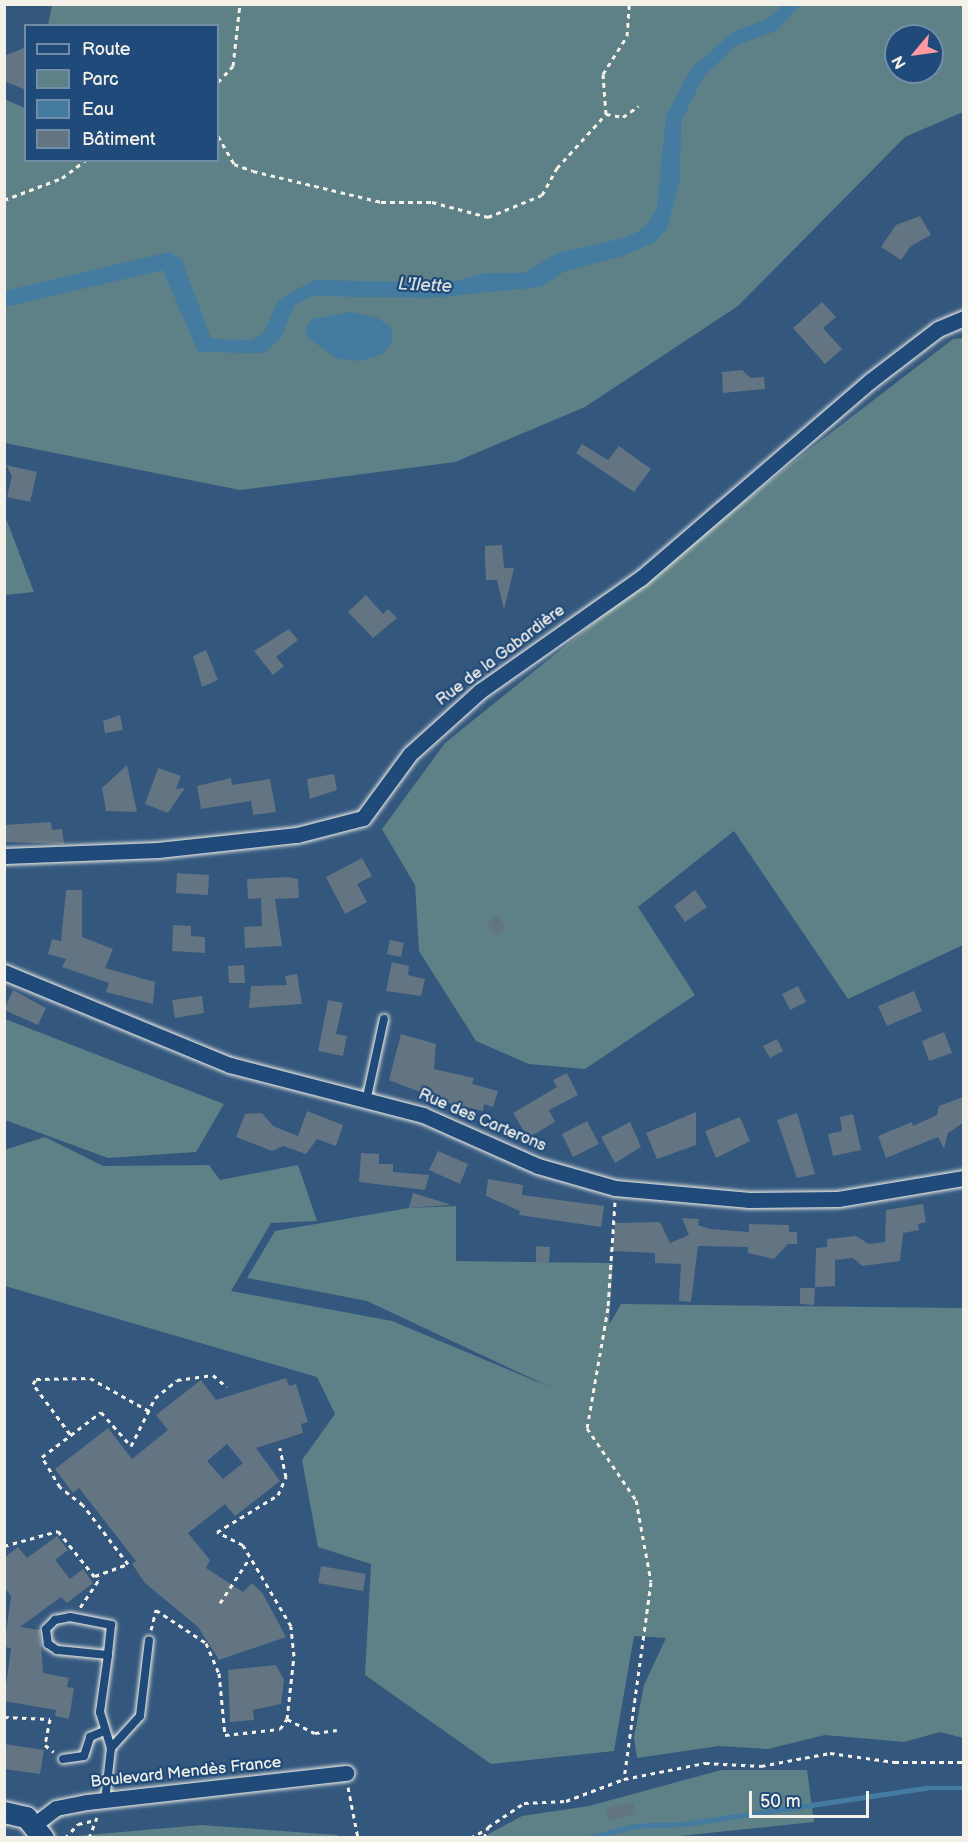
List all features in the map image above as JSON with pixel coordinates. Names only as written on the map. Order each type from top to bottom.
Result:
[{"type":"street","name":"Rue de la Gabardière","points":[[4,856],[158,850],[297,835],[363,818],[410,754],[480,691],[641,578],[870,381],[938,329],[963,318]]},
{"type":"street","name":"Rue des Carterons","points":[[4,972],[230,1065],[367,1097],[423,1114],[538,1166],[615,1188],[749,1200],[838,1199],[963,1178]]},
{"type":"street","name":"Boulevard Mendès France","points":[[39,1831],[56,1808],[346,1773]]},
{"type":"street","points":[[4,1812],[39,1831]]},
{"type":"lane","points":[[367,1097],[384,1019]]},
{"type":"lane","points":[[102,1801],[111,1748],[100,1712],[108,1655],[111,1625],[74,1618],[49,1625],[48,1644],[57,1650],[108,1655]]},
{"type":"lane","points":[[111,1748],[140,1716],[148,1641]]},
{"type":"lane","points":[[63,1759],[84,1756],[90,1737],[104,1731]]},
{"type":"path","points":[[219,81],[233,66],[240,4]]},
{"type":"path","points":[[219,138],[234,164],[253,171],[381,202],[432,202],[488,217],[542,195],[557,168],[606,114],[603,74],[627,36],[629,4]]},
{"type":"path","points":[[606,114],[623,117],[639,106]]},
{"type":"path","points":[[4,200],[62,178],[83,162]]},
{"type":"path","points":[[615,1188],[608,1308],[587,1428],[636,1500],[651,1582],[624,1779]]},
{"type":"path","points":[[95,1576],[128,1564],[43,1462],[46,1452],[101,1412],[131,1446],[162,1390],[188,1376],[213,1375],[227,1387]]},
{"type":"path","points":[[70,1434],[33,1384],[36,1379],[90,1378],[149,1411]]},
{"type":"path","points":[[148,1641],[156,1610],[206,1643],[219,1673],[225,1735],[280,1729],[287,1719],[294,1656],[291,1626],[249,1559],[243,1545],[217,1532],[278,1495],[286,1477],[280,1448]]},
{"type":"path","points":[[4,1546],[58,1532],[95,1576],[95,1586],[74,1618]]},
{"type":"path","points":[[220,1603],[249,1559]]},
{"type":"path","points":[[4,1717],[50,1719],[45,1745],[63,1759]]},
{"type":"path","points":[[287,1719],[315,1733],[337,1730]]},
{"type":"path","points":[[470,1838],[524,1803],[566,1801],[624,1779],[705,1763],[761,1766],[820,1753],[963,1762]]},
{"type":"path","points":[[346,1773],[358,1838]]},
{"type":"path","points":[[88,1838],[102,1801]]},
{"type":"path","points":[[65,1838],[78,1824],[96,1820]]},
{"type":"path","points":[[484,1838],[489,1827]]},
{"type":"green space","points":[[52,5],[963,5],[963,112],[905,137],[738,306],[585,407],[455,462],[240,490],[5,443],[4,99],[24,108],[24,162],[219,162],[219,24],[48,24]]},
{"type":"green space","points":[[963,338],[963,945],[848,999],[734,831],[638,907],[695,995],[585,1069],[529,1064],[476,1041],[419,951],[415,885],[382,829],[445,743],[802,455],[953,339]]},
{"type":"green space","points":[[5,516],[34,592],[5,595]]},
{"type":"green space","points":[[5,1019],[224,1104],[196,1152],[108,1158],[5,1120]]},
{"type":"green space","points":[[45,1137],[103,1166],[209,1165],[220,1180],[298,1165],[317,1221],[271,1223],[231,1291],[392,1321],[550,1387],[367,1301],[247,1278],[275,1231],[409,1208],[456,1206],[456,1261],[613,1263],[609,1325],[621,1304],[963,1308],[963,1738],[940,1732],[904,1742],[825,1735],[768,1749],[719,1746],[637,1758],[634,1737],[644,1685],[666,1638],[634,1636],[614,1751],[491,1764],[365,1675],[371,1564],[318,1547],[302,1460],[335,1414],[317,1377],[5,1286],[4,1150]]},
{"type":"green space","points":[[721,1770],[807,1770],[814,1822],[670,1837],[481,1838],[522,1816],[589,1806]]},
{"type":"green space","points":[[201,1825],[337,1835],[338,1837],[66,1837]]},
{"type":"water","name":"L'Ilette","points":[[783,5],[801,5],[776,31],[737,45],[704,76],[681,122],[680,179],[667,229],[655,242],[623,256],[565,271],[541,287],[431,298],[313,296],[294,305],[281,338],[264,353],[198,352],[163,270],[5,307],[5,291],[169,252],[182,260],[211,339],[251,340],[263,334],[279,300],[314,280],[447,283],[486,273],[523,273],[558,253],[628,237],[645,227],[657,208],[666,116],[692,67],[735,31],[767,19]]},
{"type":"water","points":[[351,312],[377,318],[392,328],[392,341],[383,354],[361,361],[338,359],[308,338],[305,329],[313,319]]},
{"type":"building","points":[[24,48],[24,89],[4,81],[4,56]]},
{"type":"building","points":[[920,216],[931,235],[911,246],[901,260],[881,247],[896,225]]},
{"type":"building","points":[[822,302],[836,317],[823,328],[842,349],[825,364],[793,328]]},
{"type":"building","points":[[742,370],[751,378],[764,377],[765,389],[723,393],[722,372]]},
{"type":"building","points":[[582,444],[608,460],[619,446],[651,469],[634,492],[576,453]]},
{"type":"building","points":[[6,465],[37,472],[30,502],[7,497],[12,476]]},
{"type":"building","points":[[502,545],[504,568],[514,568],[504,610],[497,580],[486,580],[485,561],[485,546]]},
{"type":"building","points":[[366,595],[383,614],[388,609],[397,618],[373,638],[348,612]]},
{"type":"building","points":[[289,629],[298,640],[276,657],[284,666],[273,675],[254,651]]},
{"type":"building","points":[[206,650],[218,680],[202,687],[193,656]]},
{"type":"building","points":[[120,715],[123,730],[105,733],[103,721]]},
{"type":"building","points":[[127,765],[137,812],[106,811],[102,788]]},
{"type":"building","points":[[158,768],[181,776],[176,789],[185,788],[168,813],[145,804]]},
{"type":"building","points":[[334,774],[337,790],[310,799],[307,779]]},
{"type":"building","points":[[231,778],[232,785],[270,779],[276,812],[253,815],[251,801],[201,809],[197,786]]},
{"type":"building","points":[[51,822],[52,830],[62,829],[64,844],[4,842],[4,825]]},
{"type":"building","points":[[362,858],[372,876],[357,884],[367,902],[345,914],[326,877]]},
{"type":"building","points":[[177,873],[209,875],[208,895],[176,893]]},
{"type":"building","points":[[287,877],[298,879],[299,898],[275,899],[282,946],[245,948],[244,927],[262,926],[261,898],[248,899],[247,879]]},
{"type":"building","points":[[66,890],[82,890],[82,937],[113,949],[105,968],[155,982],[153,1004],[106,992],[109,983],[62,967],[66,959],[48,954],[52,939],[61,941]]},
{"type":"building","points":[[695,890],[707,907],[685,922],[674,906]]},
{"type":"building","points":[[498,915],[506,929],[496,936],[487,922]]},
{"type":"building","points":[[173,925],[191,926],[191,936],[205,937],[205,953],[172,951]]},
{"type":"building","points":[[390,940],[404,943],[401,957],[387,954]]},
{"type":"building","points":[[392,962],[409,966],[408,975],[425,979],[421,996],[386,991]]},
{"type":"building","points":[[244,965],[245,983],[229,983],[228,966]]},
{"type":"building","points":[[297,974],[302,1004],[249,1008],[251,986],[287,985],[285,976]]},
{"type":"building","points":[[798,986],[806,1002],[790,1010],[782,994]]},
{"type":"building","points":[[13,990],[46,1008],[38,1025],[4,1010]]},
{"type":"building","points":[[914,991],[922,1011],[887,1026],[878,1006]]},
{"type":"building","points":[[202,996],[204,1013],[175,1018],[172,1000]]},
{"type":"building","points":[[328,1000],[343,1003],[336,1034],[347,1036],[343,1056],[318,1051]]},
{"type":"building","points":[[944,1032],[952,1053],[929,1061],[922,1041]]},
{"type":"building","points":[[401,1034],[436,1044],[434,1069],[474,1078],[472,1084],[498,1091],[493,1107],[484,1104],[483,1111],[448,1103],[389,1080]]},
{"type":"building","points":[[777,1039],[783,1051],[770,1058],[763,1046]]},
{"type":"building","points":[[567,1073],[578,1095],[549,1110],[555,1122],[528,1138],[513,1113],[557,1087],[553,1080]]},
{"type":"building","points":[[963,1097],[963,1123],[948,1133],[944,1149],[938,1137],[886,1158],[878,1136],[912,1122],[913,1126],[937,1115],[939,1106]]},
{"type":"building","points":[[307,1111],[343,1125],[336,1146],[317,1139],[306,1154],[283,1146],[272,1151],[236,1137],[245,1114],[262,1113],[273,1126],[298,1136]]},
{"type":"building","points":[[696,1112],[696,1145],[657,1159],[646,1133]]},
{"type":"building","points":[[797,1113],[815,1174],[797,1178],[777,1120]]},
{"type":"building","points":[[853,1114],[861,1150],[833,1156],[828,1134],[842,1131],[840,1117]]},
{"type":"building","points":[[740,1117],[750,1141],[716,1158],[705,1131]]},
{"type":"building","points":[[587,1121],[599,1144],[573,1157],[562,1134]]},
{"type":"building","points":[[630,1122],[641,1147],[615,1163],[601,1137]]},
{"type":"building","points":[[438,1151],[468,1164],[460,1184],[429,1170]]},
{"type":"building","points":[[361,1153],[379,1154],[379,1164],[393,1164],[393,1172],[429,1175],[425,1190],[359,1182]]},
{"type":"building","points":[[488,1179],[523,1185],[522,1195],[604,1206],[601,1227],[519,1215],[520,1211],[486,1196]]},
{"type":"building","points":[[413,1193],[449,1204],[449,1205],[409,1208]]},
{"type":"building","points":[[923,1204],[926,1222],[918,1224],[919,1230],[903,1233],[900,1261],[862,1266],[853,1258],[835,1260],[835,1286],[815,1287],[816,1248],[827,1247],[827,1239],[856,1236],[869,1244],[885,1242],[886,1210]]},
{"type":"building","points":[[682,1218],[699,1219],[698,1225],[710,1229],[749,1232],[749,1224],[789,1225],[789,1232],[797,1232],[797,1244],[788,1244],[774,1259],[748,1253],[748,1247],[698,1246],[691,1302],[679,1301],[681,1264],[655,1263],[655,1253],[612,1251],[615,1223],[660,1222],[670,1243],[689,1235]]},
{"type":"building","points":[[536,1246],[550,1247],[549,1262],[536,1262]]},
{"type":"building","points":[[800,1288],[815,1288],[814,1305],[800,1304]]},
{"type":"building","points":[[286,1378],[289,1386],[296,1384],[308,1422],[301,1424],[303,1433],[256,1448],[280,1481],[235,1516],[225,1504],[188,1533],[210,1560],[206,1568],[243,1592],[252,1583],[263,1594],[286,1637],[219,1660],[198,1627],[145,1583],[132,1564],[136,1561],[79,1488],[73,1493],[55,1469],[108,1428],[132,1459],[168,1430],[156,1415],[201,1380],[216,1400]],"holes":[[[227,1444],[243,1463],[223,1479],[207,1461]]]},
{"type":"building","points":[[57,1536],[68,1550],[55,1560],[70,1579],[83,1569],[93,1583],[67,1603],[61,1597],[20,1627],[40,1630],[43,1673],[69,1678],[67,1687],[74,1688],[69,1719],[55,1716],[56,1710],[4,1701],[11,1648],[4,1647],[11,1596],[4,1587],[4,1558],[18,1547],[27,1558]]},
{"type":"building","points":[[321,1566],[366,1574],[363,1591],[318,1583]]},
{"type":"building","points":[[276,1665],[284,1680],[281,1704],[253,1710],[254,1720],[230,1722],[228,1670]]},
{"type":"building","points":[[4,1744],[44,1750],[40,1774],[4,1769]]},
{"type":"building","points":[[634,1802],[636,1814],[609,1821],[606,1808]]},
{"type":"waterway","points":[[588,1838],[634,1826],[684,1824],[926,1788],[964,1788]]}]
